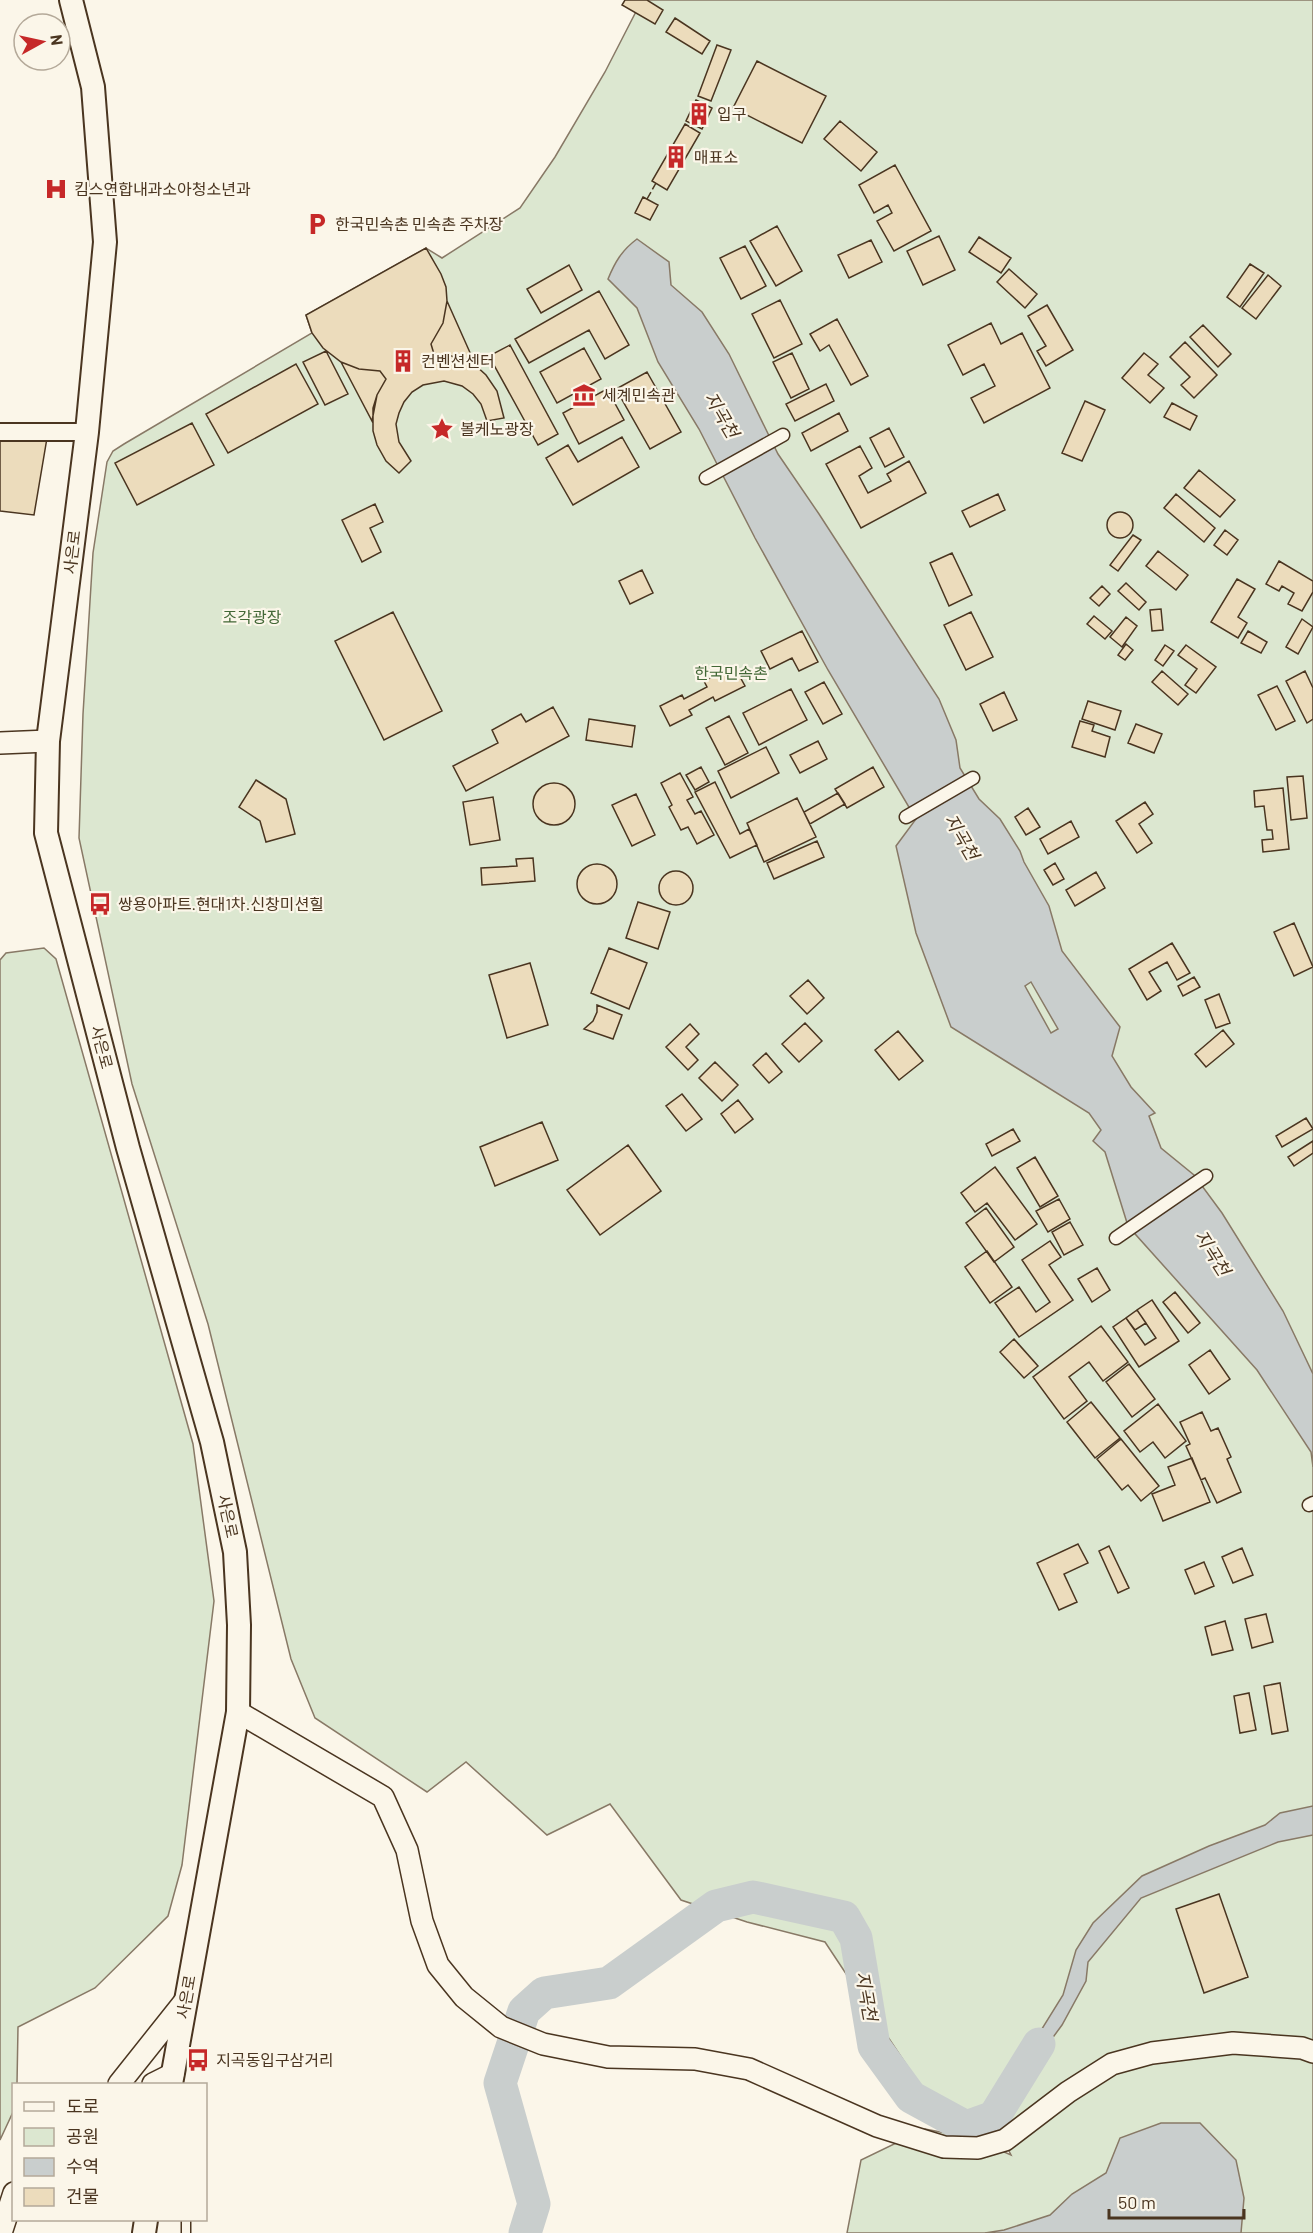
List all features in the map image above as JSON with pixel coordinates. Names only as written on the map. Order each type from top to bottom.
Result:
[{"type":"main road","name":"사은로","points":[[71,0],[93,87],[105,242],[87,432],[48,741],[46,833],[128,1149],[212,1442],[236,1552],[239,1625],[238,1712],[173,2081]]},
{"type":"street","points":[[0,432],[87,432]]},
{"type":"street","points":[[706,478],[783,435]]},
{"type":"street","points":[[0,743],[48,741]]},
{"type":"street","points":[[906,817],[973,778]]},
{"type":"street","points":[[1116,1239],[1206,1176]]},
{"type":"street","points":[[238,1712],[383,1797],[407,1850],[422,1922],[438,1965],[464,1997],[501,2027],[543,2043],[608,2057],[695,2059],[750,2069],[877,2126],[944,2146],[978,2148],[1005,2140],[1068,2092],[1112,2064],[1152,2053],[1233,2043],[1302,2048],[1313,2052]]},
{"type":"street","points":[[121,2083],[186,2001]]},
{"type":"street","points":[[1,2233],[12,2199]]},
{"type":"green space","name":"한국민속촌","points":[[642,0],[1313,0],[1313,2233],[847,2233],[861,2160],[925,2129],[972,2138],[1011,2155],[997,2127],[1019,2097],[1023,2070],[994,2117],[937,2111],[825,1942],[747,1922],[681,1900],[610,1804],[547,1835],[466,1762],[427,1792],[315,1718],[291,1659],[208,1324],[132,1084],[79,838],[83,714],[93,553],[107,462],[113,451],[124,444],[312,333],[306,315],[426,248],[442,258],[520,208],[555,157],[605,72]]},
{"type":"green space","points":[[44,948],[56,959],[193,1444],[214,1601],[182,1865],[168,1916],[95,1988],[18,2027],[17,2083],[12,2083],[12,2114],[0,2140],[0,960],[6,953]]},
{"type":"water","points":[[637,239],[669,262],[671,285],[702,312],[729,354],[778,454],[939,699],[956,740],[960,768],[979,799],[1000,819],[1020,851],[1049,906],[1062,951],[1120,1027],[1112,1056],[1131,1087],[1155,1113],[1149,1116],[1161,1148],[1194,1175],[1222,1213],[1283,1311],[1313,1374],[1313,1467],[1311,1452],[1257,1370],[1128,1226],[1105,1152],[1093,1141],[1101,1130],[1089,1113],[951,1027],[916,933],[896,846],[916,819],[828,670],[755,538],[699,429],[658,362],[637,308],[608,279],[619,257]],"holes":[[[1031,982],[1058,1029],[1051,1033],[1025,986]]]},
{"type":"water","points":[[1313,1806],[1313,1835],[1278,1842],[1141,1898],[1088,1962],[1086,1981],[1062,2025],[1013,2092],[1017,2069],[1063,1995],[1076,1950],[1093,1923],[1142,1876],[1209,1846],[1265,1825],[1280,1813]]},
{"type":"water","points":[[1161,2123],[1200,2123],[1236,2160],[1244,2198],[1241,2233],[985,2233],[1004,2230],[1050,2215],[1072,2194],[1106,2173],[1120,2138]]},
{"type":"building","points":[[625,0],[647,0],[663,10],[655,24],[622,5]]},
{"type":"building","points":[[675,18],[710,41],[702,54],[666,32]]},
{"type":"building","points":[[717,45],[731,50],[711,101],[698,96]]},
{"type":"building","points":[[757,61],[826,96],[802,143],[733,108]]},
{"type":"building","name":"입구","points":[[696,100],[712,108],[702,129],[686,121]]},
{"type":"building","points":[[840,121],[877,152],[861,171],[824,139]]},
{"type":"building","name":"매표소","points":[[685,124],[700,133],[667,190],[652,181]]},
{"type":"building","points":[[895,165],[931,231],[894,251],[877,221],[892,213],[888,205],[874,213],[859,185]]},
{"type":"building","points":[[643,197],[658,205],[650,220],[635,213]]},
{"type":"building","points":[[777,226],[802,271],[776,286],[750,241]]},
{"type":"building","points":[[939,236],[955,270],[923,285],[907,251]]},
{"type":"building","points":[[979,237],[1011,258],[1001,273],[969,252]]},
{"type":"building","points":[[871,240],[882,262],[849,278],[838,255]]},
{"type":"building","points":[[745,246],[766,286],[741,299],[720,258]]},
{"type":"building","name":"컨벤션센터","points":[[426,248],[446,287],[447,301],[443,323],[431,344],[434,354],[449,355],[476,366],[486,375],[497,391],[504,418],[487,421],[481,404],[462,386],[444,381],[423,385],[412,392],[404,402],[396,424],[399,442],[411,461],[399,473],[386,461],[377,445],[373,431],[373,408],[386,379],[380,371],[359,369],[341,362],[323,348],[312,333],[306,315]]},
{"type":"building","points":[[1250,264],[1264,273],[1240,307],[1227,297]]},
{"type":"building","points":[[569,265],[582,290],[541,313],[527,289]]},
{"type":"building","points":[[1009,269],[1037,294],[1025,308],[997,282]]},
{"type":"building","points":[[1268,275],[1281,286],[1256,319],[1242,308]]},
{"type":"building","points":[[599,291],[629,345],[605,359],[589,330],[529,363],[515,339]]},
{"type":"building","points":[[780,300],[802,344],[774,358],[752,314]]},
{"type":"building","points":[[447,301],[476,366],[449,355],[434,354],[431,344],[443,323]]},
{"type":"building","points":[[1047,305],[1073,350],[1046,366],[1037,351],[1046,346],[1028,316]]},
{"type":"building","points":[[837,319],[868,376],[851,385],[829,345],[820,351],[810,334]]},
{"type":"building","points":[[991,323],[1001,344],[1022,333],[1050,388],[984,423],[971,398],[995,386],[984,364],[963,375],[948,345]]},
{"type":"building","points":[[1203,325],[1231,354],[1218,367],[1190,337]]},
{"type":"building","points":[[1185,342],[1217,375],[1194,398],[1181,385],[1190,377],[1170,357]]},
{"type":"building","points":[[510,345],[558,434],[538,445],[489,356]]},
{"type":"building","points":[[584,348],[601,379],[557,403],[540,372]]},
{"type":"building","points":[[326,351],[348,394],[325,405],[303,362]]},
{"type":"building","points":[[792,353],[809,389],[791,398],[773,362]]},
{"type":"building","points":[[1144,353],[1158,364],[1148,375],[1164,388],[1150,403],[1122,378]]},
{"type":"building","points":[[341,362],[359,369],[380,371],[386,379],[377,395],[372,421]]},
{"type":"building","points":[[296,364],[318,404],[228,453],[206,414]]},
{"type":"building","points":[[647,372],[681,432],[650,449],[616,389]]},
{"type":"building","points":[[826,384],[834,401],[795,421],[786,404]]},
{"type":"building","points":[[607,389],[624,420],[579,444],[563,413]]},
{"type":"building","points":[[1085,401],[1105,410],[1082,461],[1062,453]]},
{"type":"building","points":[[1172,403],[1197,416],[1190,430],[1164,417]]},
{"type":"building","points":[[839,413],[848,431],[811,451],[802,433]]},
{"type":"building","points":[[192,423],[214,465],[137,505],[115,463]]},
{"type":"building","points":[[889,428],[904,457],[885,467],[870,438]]},
{"type":"building","points":[[622,437],[639,467],[573,505],[546,458],[568,445],[578,462]]},
{"type":"building","points":[[47,438],[34,515],[0,511],[0,441]]},
{"type":"building","points":[[860,446],[872,468],[859,476],[868,493],[891,481],[887,474],[909,461],[926,493],[861,528],[826,464]]},
{"type":"building","points":[[1199,470],[1235,500],[1220,517],[1184,488]]},
{"type":"building","points":[[998,494],[1005,510],[970,527],[962,511]]},
{"type":"building","points":[[1176,494],[1215,528],[1204,542],[1164,508]]},
{"type":"building","points":[[375,504],[383,522],[370,528],[381,552],[362,562],[342,520]]},
{"type":"building","points":[[1120,512],[1129,516],[1133,525],[1129,534],[1120,538],[1111,534],[1107,525],[1111,516]]},
{"type":"building","points":[[1225,530],[1238,540],[1227,555],[1214,545]]},
{"type":"building","points":[[1133,535],[1141,540],[1118,571],[1110,565]]},
{"type":"building","points":[[1158,551],[1188,575],[1176,590],[1146,566]]},
{"type":"building","points":[[952,553],[972,595],[949,606],[930,563]]},
{"type":"building","points":[[1279,561],[1313,581],[1313,592],[1302,611],[1288,604],[1294,593],[1282,586],[1279,591],[1266,584]]},
{"type":"building","points":[[642,570],[653,593],[630,604],[619,581]]},
{"type":"building","points":[[1237,579],[1255,589],[1238,617],[1247,623],[1238,638],[1211,622]]},
{"type":"building","points":[[1126,583],[1146,602],[1139,610],[1118,591]]},
{"type":"building","points":[[1102,586],[1110,594],[1099,606],[1090,598]]},
{"type":"building","points":[[1161,609],[1163,630],[1152,631],[1150,610]]},
{"type":"building","points":[[393,612],[442,711],[384,740],[335,641]]},
{"type":"building","points":[[971,612],[993,657],[966,670],[944,625]]},
{"type":"building","points":[[1094,616],[1112,631],[1105,639],[1087,624]]},
{"type":"building","points":[[1126,617],[1137,626],[1122,647],[1110,637]]},
{"type":"building","points":[[1302,619],[1313,627],[1298,654],[1286,647]]},
{"type":"building","points":[[802,631],[818,662],[799,671],[792,658],[770,669],[761,651]]},
{"type":"building","points":[[1248,631],[1267,642],[1261,653],[1241,643]]},
{"type":"building","points":[[1126,644],[1133,650],[1125,660],[1118,655]]},
{"type":"building","points":[[1165,645],[1174,651],[1163,666],[1155,660]]},
{"type":"building","points":[[1186,645],[1216,667],[1196,693],[1185,685],[1197,669],[1178,655]]},
{"type":"building","points":[[734,666],[745,686],[715,701],[713,697],[689,710],[692,715],[670,726],[660,706],[682,695],[684,699],[707,687],[704,681]]},
{"type":"building","points":[[1162,671],[1188,694],[1178,705],[1152,682]]},
{"type":"building","points":[[1305,671],[1313,688],[1313,719],[1307,723],[1286,681]]},
{"type":"building","points":[[824,682],[842,714],[823,724],[805,692]]},
{"type":"building","points":[[1277,686],[1295,721],[1276,730],[1258,695]]},
{"type":"building","points":[[791,689],[807,720],[759,745],[743,713]]},
{"type":"building","points":[[1004,692],[1017,720],[993,731],[980,704]]},
{"type":"building","points":[[1088,701],[1121,711],[1115,730],[1082,719]]},
{"type":"building","points":[[553,707],[569,736],[466,791],[453,766],[498,743],[492,730],[521,714],[526,722]]},
{"type":"building","points":[[729,716],[748,753],[725,765],[706,728]]},
{"type":"building","points":[[589,719],[635,726],[632,747],[586,740]]},
{"type":"building","points":[[1080,721],[1094,725],[1092,731],[1110,737],[1105,757],[1072,747]]},
{"type":"building","points":[[1136,724],[1162,734],[1154,753],[1128,743]]},
{"type":"building","points":[[818,741],[827,759],[800,773],[790,755]]},
{"type":"building","points":[[766,747],[779,773],[731,798],[718,771]]},
{"type":"building","points":[[701,767],[709,782],[695,790],[686,775]]},
{"type":"building","points":[[873,767],[884,787],[847,808],[835,789]]},
{"type":"building","points":[[680,773],[693,797],[687,800],[695,814],[701,811],[714,835],[697,844],[688,827],[681,830],[669,807],[672,805],[661,783]]},
{"type":"building","points":[[1303,776],[1307,818],[1291,820],[1287,777]]},
{"type":"building","points":[[256,780],[286,799],[295,834],[266,842],[260,821],[239,807]]},
{"type":"building","points":[[715,782],[740,834],[749,829],[757,845],[730,858],[695,792]]},
{"type":"building","points":[[554,783],[569,789],[575,804],[569,819],[554,825],[539,819],[533,804],[539,789]]},
{"type":"building","points":[[1283,788],[1289,849],[1263,852],[1262,840],[1273,839],[1272,830],[1267,830],[1264,806],[1255,807],[1254,791]]},
{"type":"building","points":[[838,793],[845,804],[810,824],[804,812]]},
{"type":"building","points":[[636,794],[655,835],[632,846],[612,805]]},
{"type":"building","points":[[493,797],[500,840],[470,845],[463,802]]},
{"type":"building","points":[[797,798],[816,837],[764,862],[747,823]]},
{"type":"building","points":[[1145,802],[1153,814],[1139,824],[1152,843],[1137,853],[1116,821]]},
{"type":"building","points":[[1028,808],[1040,827],[1026,835],[1015,817]]},
{"type":"building","points":[[1071,821],[1079,837],[1048,854],[1040,839]]},
{"type":"building","points":[[817,841],[824,857],[774,879],[767,863]]},
{"type":"building","points":[[533,858],[535,881],[482,885],[481,868],[517,866],[516,859]]},
{"type":"building","points":[[1055,863],[1064,879],[1053,885],[1044,870]]},
{"type":"building","points":[[597,864],[605,865],[611,870],[616,876],[616,892],[611,898],[605,903],[597,904],[589,903],[583,898],[578,892],[577,884],[578,876],[583,870],[589,865]]},
{"type":"building","points":[[676,871],[688,876],[693,888],[688,900],[676,905],[664,900],[659,888],[664,876]]},
{"type":"building","points":[[1096,872],[1105,888],[1075,906],[1066,890]]},
{"type":"building","points":[[638,902],[670,912],[658,949],[626,938]]},
{"type":"building","points":[[1294,923],[1313,967],[1294,976],[1274,932]]},
{"type":"building","points":[[1172,943],[1190,973],[1177,980],[1167,962],[1149,972],[1161,991],[1147,1000],[1129,969]]},
{"type":"building","points":[[609,948],[647,963],[629,1009],[591,993]]},
{"type":"building","points":[[530,963],[548,1025],[507,1038],[489,975]]},
{"type":"building","points":[[1194,977],[1200,987],[1183,996],[1178,986]]},
{"type":"building","points":[[808,980],[824,998],[807,1014],[790,996]]},
{"type":"building","points":[[1219,994],[1230,1023],[1216,1028],[1205,1000]]},
{"type":"building","points":[[597,1005],[622,1015],[613,1039],[584,1029],[593,1021]]},
{"type":"building","points":[[805,1023],[822,1041],[799,1062],[782,1044]]},
{"type":"building","points":[[690,1024],[699,1034],[686,1047],[698,1060],[688,1070],[666,1047]]},
{"type":"building","points":[[1223,1030],[1234,1044],[1206,1067],[1195,1054]]},
{"type":"building","points":[[898,1031],[923,1061],[899,1080],[875,1050]]},
{"type":"building","points":[[766,1053],[782,1072],[769,1083],[753,1065]]},
{"type":"building","points":[[715,1062],[738,1085],[722,1101],[699,1078]]},
{"type":"building","points":[[682,1094],[702,1119],[686,1131],[666,1106]]},
{"type":"building","points":[[738,1100],[753,1119],[735,1133],[721,1114]]},
{"type":"building","points":[[1306,1118],[1313,1129],[1282,1147],[1276,1136]]},
{"type":"building","points":[[542,1122],[558,1160],[495,1186],[480,1147]]},
{"type":"building","points":[[1013,1129],[1020,1141],[992,1156],[986,1144]]},
{"type":"building","points":[[1313,1141],[1313,1153],[1294,1166],[1288,1157]]},
{"type":"building","points":[[628,1145],[661,1191],[600,1235],[567,1190]]},
{"type":"building","points":[[1035,1157],[1058,1196],[1040,1207],[1017,1168]]},
{"type":"building","points":[[995,1167],[1037,1224],[1015,1240],[987,1203],[975,1212],[961,1193]]},
{"type":"building","points":[[1059,1199],[1070,1219],[1048,1232],[1036,1211]]},
{"type":"building","points":[[986,1208],[1014,1247],[994,1262],[966,1223]]},
{"type":"building","points":[[1070,1222],[1083,1245],[1064,1255],[1052,1232]]},
{"type":"building","points":[[1050,1241],[1061,1257],[1049,1265],[1073,1300],[1019,1337],[995,1303],[1019,1287],[1036,1312],[1050,1302],[1022,1260]]},
{"type":"building","points":[[987,1251],[1012,1287],[990,1303],[965,1267]]},
{"type":"building","points":[[1097,1268],[1110,1290],[1092,1302],[1078,1279]]},
{"type":"building","points":[[1175,1292],[1200,1323],[1188,1333],[1163,1302]]},
{"type":"building","points":[[1152,1300],[1179,1341],[1139,1367],[1113,1327],[1126,1318],[1145,1345],[1156,1338],[1137,1310]]},
{"type":"building","points":[[1137,1310],[1146,1323],[1135,1330],[1126,1318]]},
{"type":"building","points":[[1101,1326],[1128,1362],[1103,1381],[1089,1362],[1069,1377],[1087,1401],[1064,1419],[1033,1377]]},
{"type":"building","points":[[1014,1339],[1038,1366],[1024,1378],[1000,1352]]},
{"type":"building","points":[[1210,1350],[1230,1379],[1209,1394],[1189,1365]]},
{"type":"building","points":[[1129,1364],[1155,1399],[1132,1417],[1106,1382]]},
{"type":"building","points":[[1091,1402],[1120,1438],[1095,1458],[1067,1422]]},
{"type":"building","points":[[1158,1404],[1186,1441],[1165,1458],[1153,1442],[1140,1452],[1124,1431]]},
{"type":"building","points":[[1202,1412],[1211,1431],[1218,1428],[1231,1457],[1227,1459],[1241,1492],[1217,1503],[1205,1478],[1201,1480],[1186,1446],[1190,1444],[1180,1422]]},
{"type":"building","points":[[1121,1439],[1159,1486],[1141,1501],[1128,1485],[1122,1490],[1097,1459]]},
{"type":"building","points":[[1192,1458],[1210,1502],[1163,1521],[1152,1494],[1175,1485],[1168,1467]]},
{"type":"building","points":[[1078,1544],[1088,1563],[1064,1574],[1077,1602],[1059,1610],[1037,1563]]},
{"type":"building","points":[[1109,1546],[1129,1588],[1118,1593],[1099,1551]]},
{"type":"building","points":[[1242,1548],[1253,1575],[1233,1583],[1222,1557]]},
{"type":"building","points":[[1204,1562],[1214,1586],[1195,1594],[1185,1570]]},
{"type":"building","points":[[1266,1614],[1273,1642],[1252,1648],[1245,1619]]},
{"type":"building","points":[[1225,1621],[1233,1650],[1212,1655],[1205,1627]]},
{"type":"building","points":[[1280,1683],[1288,1731],[1272,1734],[1264,1686]]},
{"type":"building","points":[[1249,1693],[1256,1730],[1240,1733],[1234,1696]]},
{"type":"building","points":[[1219,1894],[1248,1977],[1204,1993],[1176,1909]]},
{"type":"waterway","name":"지곡천","points":[[525,2233],[534,2204],[500,2083],[524,2011],[544,1993],[609,1983],[716,1906],[753,1897],[844,1917],[856,1938],[874,2046],[911,2097],[966,2127],[994,2117],[1039,2044]]},
{"type":"fence","points":[[647,199],[656,183]]},
{"type":"place","name":"입구","points":[[699,114]]},
{"type":"place","name":"매표소","points":[[676,157]]},
{"type":"place","name":"킴스연합내과소아청소년과","points":[[56,189]]},
{"type":"place","name":"한국민속촌 민속촌 주차장","points":[[317,224]]},
{"type":"place","name":"컨벤션센터","points":[[403,361]]},
{"type":"place","name":"세계민속관","points":[[584,395]]},
{"type":"place","name":"볼케노광장","points":[[442,429]]},
{"type":"place","name":"쌍용아파트.현대1차.신창미션힐","points":[[100,904]]},
{"type":"place","name":"지곡동입구삼거리","points":[[198,2060]]},
{"type":"park label","name":"조각광장","points":[[252,617]]}]
